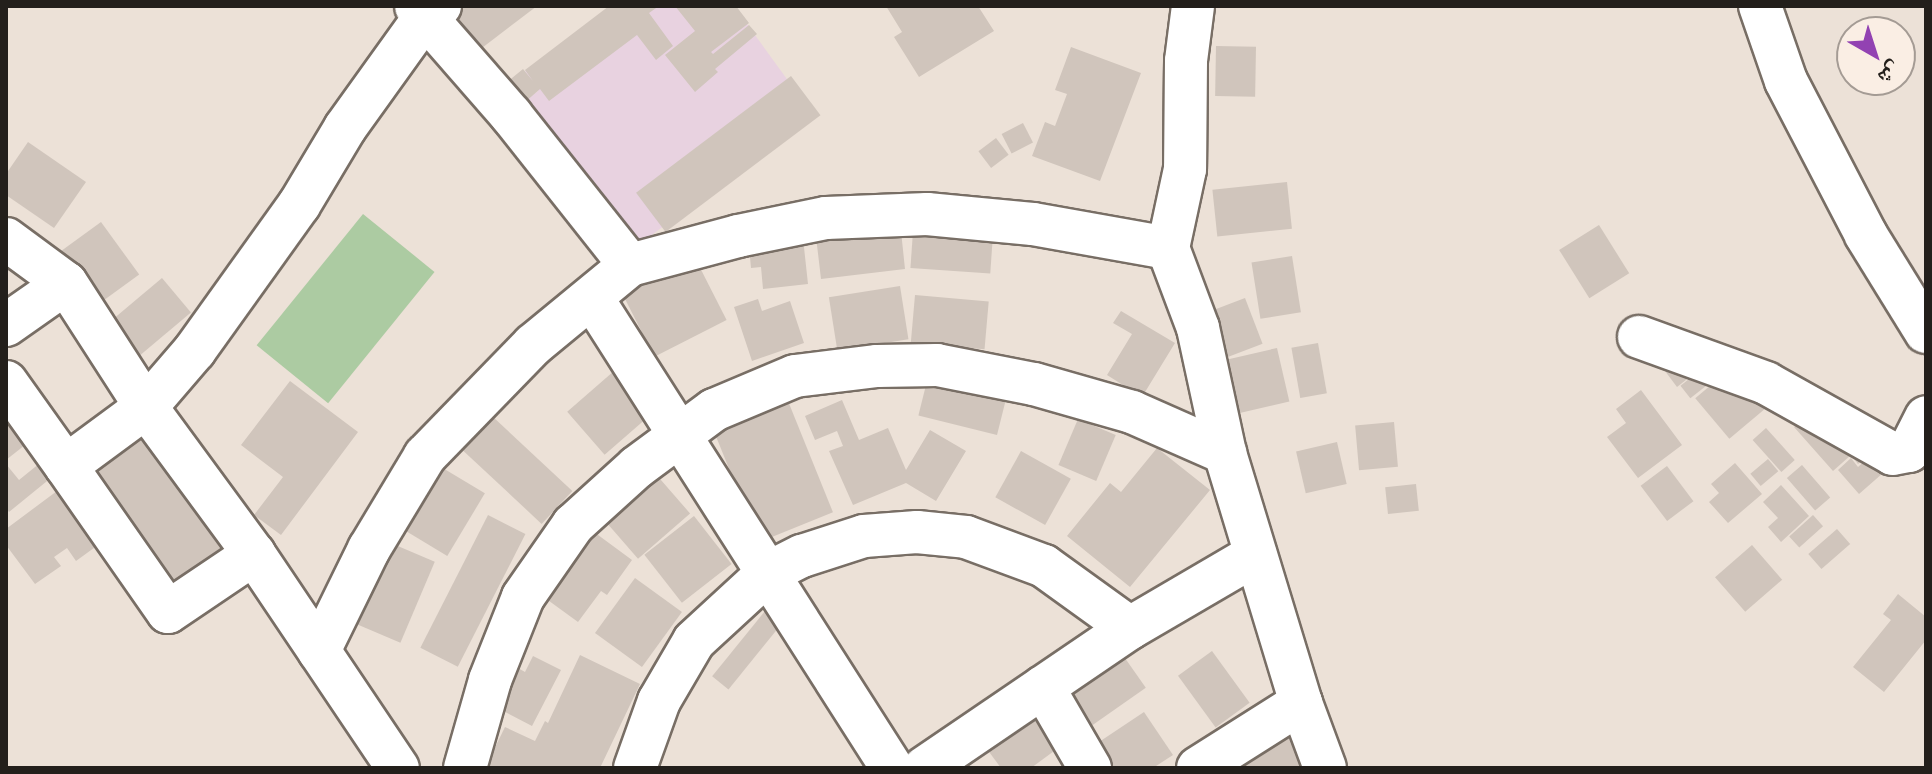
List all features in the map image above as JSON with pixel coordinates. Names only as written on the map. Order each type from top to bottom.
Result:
[{"type":"street","points":[[1193,6],[1186,61],[1185,169],[1168,248],[1198,328],[1225,453],[1301,703],[1325,768]]},
{"type":"street","points":[[1760,6],[1793,95],[1866,235],[1926,332]]},
{"type":"street","points":[[66,466],[146,407],[195,350],[299,205],[345,128],[426,10],[630,265]]},
{"type":"street","points":[[319,651],[369,549],[425,456],[533,345],[630,265],[826,218],[927,214],[1033,224],[1168,248]]},
{"type":"street","points":[[6,239],[66,283],[146,407],[254,554],[398,768]]},
{"type":"street","points":[[6,325],[66,283]]},
{"type":"street","points":[[592,298],[892,768]]},
{"type":"street","points":[[1639,337],[1766,383],[1893,454],[1909,451],[1926,417]]},
{"type":"street","points":[[465,768],[490,680],[523,597],[573,525],[679,434],[714,410],[795,376],[877,366],[937,365],[1034,384],[1132,412],[1225,453]]},
{"type":"street","points":[[6,382],[168,612],[254,554]]},
{"type":"street","points":[[635,768],[659,701],[694,641],[768,573],[802,556],[864,536],[917,532],[966,537],[1044,566],[1130,628]]},
{"type":"street","points":[[924,768],[1130,628],[1255,555]]},
{"type":"street","points":[[1043,687],[1090,768]]},
{"type":"street","points":[[1198,768],[1301,703]]},
{"type":"shaded area","points":[[614,6],[734,6],[813,115],[641,243],[523,102],[538,91],[525,71]]},
{"type":"green space","points":[[363,214],[434,272],[328,403],[257,345]]},
{"type":"building","points":[[537,6],[478,51],[445,8]]},
{"type":"building","points":[[609,6],[659,6],[649,13],[673,46],[656,60],[637,35],[549,101],[540,89],[524,103],[506,83],[523,69],[533,81],[525,70]]},
{"type":"building","points":[[675,6],[736,6],[749,23],[711,52],[713,54],[749,25],[757,34],[715,69],[718,72],[695,92],[665,55],[695,31]]},
{"type":"building","points":[[886,6],[978,6],[994,31],[919,77],[894,37],[902,32]]},
{"type":"building","points":[[1216,46],[1256,47],[1255,97],[1215,96]]},
{"type":"building","points":[[1071,47],[1141,73],[1100,181],[1032,156],[1045,122],[1055,126],[1067,94],[1055,90]]},
{"type":"building","points":[[791,76],[820,115],[666,232],[636,193]]},
{"type":"building","points":[[1023,123],[1033,143],[1012,153],[1002,134]]},
{"type":"building","points":[[996,138],[1009,155],[991,168],[978,151]]},
{"type":"building","points":[[28,142],[86,182],[54,228],[6,195],[6,174]]},
{"type":"building","points":[[1287,182],[1292,229],[1217,237],[1212,190]]},
{"type":"building","points":[[899,212],[905,269],[821,279],[815,228],[802,229],[808,284],[763,289],[761,267],[751,268],[749,246],[772,243],[770,227]]},
{"type":"building","points":[[914,217],[994,223],[990,273],[910,268]]},
{"type":"building","points":[[101,222],[139,275],[98,305],[60,252]]},
{"type":"building","points":[[1599,225],[1629,273],[1589,298],[1559,250]]},
{"type":"building","points":[[693,254],[727,320],[654,357],[621,291]]},
{"type":"building","points":[[1292,256],[1301,312],[1260,319],[1252,262]]},
{"type":"building","points":[[162,278],[191,312],[135,359],[106,325]]},
{"type":"building","points":[[900,286],[908,339],[837,351],[829,297]]},
{"type":"building","points":[[915,295],[989,301],[985,349],[911,343]]},
{"type":"building","points":[[1245,298],[1263,344],[1225,358],[1208,312]]},
{"type":"building","points":[[758,299],[762,311],[790,301],[804,343],[752,361],[734,307]]},
{"type":"building","points":[[1121,311],[1175,343],[1142,397],[1107,375],[1132,334],[1113,323]]},
{"type":"building","points":[[1318,343],[1327,393],[1300,398],[1291,348]]},
{"type":"building","points":[[1277,348],[1289,402],[1239,413],[1226,360]]},
{"type":"building","points":[[1742,359],[1776,400],[1729,439],[1695,398]]},
{"type":"building","points":[[1710,361],[1677,387],[1662,367]]},
{"type":"building","points":[[1712,361],[1722,374],[1690,398],[1680,386]]},
{"type":"building","points":[[931,365],[1010,385],[997,435],[918,415]]},
{"type":"building","points":[[614,371],[651,414],[605,455],[567,412]]},
{"type":"building","points":[[290,381],[358,432],[281,535],[254,515],[283,477],[241,445]]},
{"type":"building","points":[[1641,390],[1682,445],[1638,478],[1607,437],[1626,423],[1616,409]]},
{"type":"building","points":[[1831,394],[1878,447],[1858,464],[1851,455],[1833,471],[1794,427]]},
{"type":"building","points":[[842,400],[859,440],[888,428],[906,470],[930,430],[966,451],[936,501],[906,483],[853,505],[829,451],[843,446],[837,431],[815,440],[805,416]]},
{"type":"building","points":[[788,401],[833,512],[759,542],[714,431]]},
{"type":"building","points":[[478,403],[572,491],[542,524],[447,436]]},
{"type":"building","points":[[1078,419],[1116,435],[1096,481],[1058,465]]},
{"type":"building","points":[[6,421],[25,445],[6,460]]},
{"type":"building","points":[[1394,422],[1398,467],[1359,470],[1355,425]]},
{"type":"building","points":[[137,424],[232,550],[177,592],[82,466]]},
{"type":"building","points":[[1766,428],[1795,460],[1781,472],[1753,440]]},
{"type":"building","points":[[1337,442],[1347,484],[1306,493],[1296,451]]},
{"type":"building","points":[[1157,448],[1210,490],[1130,587],[1067,536],[1110,483],[1121,492]]},
{"type":"building","points":[[1877,450],[1891,466],[1859,494],[1838,470],[1851,458],[1858,467]]},
{"type":"building","points":[[1021,451],[1071,479],[1045,525],[995,497]]},
{"type":"building","points":[[1768,459],[1778,471],[1761,486],[1750,474]]},
{"type":"building","points":[[40,463],[52,477],[9,512],[6,508],[6,464],[19,480]]},
{"type":"building","points":[[1735,463],[1762,494],[1728,523],[1709,502],[1719,493],[1711,484]]},
{"type":"building","points":[[436,464],[485,493],[447,556],[398,527]]},
{"type":"building","points":[[1802,465],[1830,497],[1815,511],[1787,478]]},
{"type":"building","points":[[1667,466],[1693,501],[1667,521],[1641,486]]},
{"type":"building","points":[[654,472],[690,514],[638,559],[602,517]]},
{"type":"building","points":[[1416,484],[1419,511],[1388,514],[1385,487]]},
{"type":"building","points":[[1781,485],[1809,516],[1781,542],[1768,527],[1778,518],[1763,502]]},
{"type":"building","points":[[57,491],[98,545],[76,561],[67,548],[54,557],[61,566],[35,584],[6,545],[6,529]]},
{"type":"building","points":[[488,515],[525,534],[458,667],[420,648]]},
{"type":"building","points":[[1813,515],[1823,526],[1799,548],[1789,536]]},
{"type":"building","points":[[694,516],[732,564],[682,603],[644,555]]},
{"type":"building","points":[[1837,529],[1850,544],[1821,569],[1808,554]]},
{"type":"building","points":[[594,532],[632,560],[607,595],[601,591],[578,622],[545,598]]},
{"type":"building","points":[[386,541],[435,562],[400,643],[352,622]]},
{"type":"building","points":[[1752,545],[1782,580],[1745,612],[1715,577]]},
{"type":"building","points":[[635,578],[682,612],[642,667],[595,633]]},
{"type":"building","points":[[1898,594],[1926,617],[1926,640],[1884,692],[1853,667],[1891,620],[1883,614]]},
{"type":"building","points":[[765,611],[781,624],[728,689],[712,676]]},
{"type":"building","points":[[1120,651],[1146,688],[1082,733],[1056,696]]},
{"type":"building","points":[[1212,651],[1250,703],[1216,727],[1178,676]]},
{"type":"building","points":[[580,655],[640,684],[600,768],[485,768],[505,727],[535,741],[545,721],[548,723]]},
{"type":"building","points":[[533,656],[561,670],[532,726],[486,702],[507,662],[525,672]]},
{"type":"building","points":[[1034,694],[1069,740],[1031,768],[1001,768],[978,737]]},
{"type":"building","points":[[1144,712],[1173,755],[1153,768],[1104,768],[1090,748]]},
{"type":"building","points":[[1251,734],[1264,753],[1289,735],[1309,764],[1302,768],[1202,768]]}]
